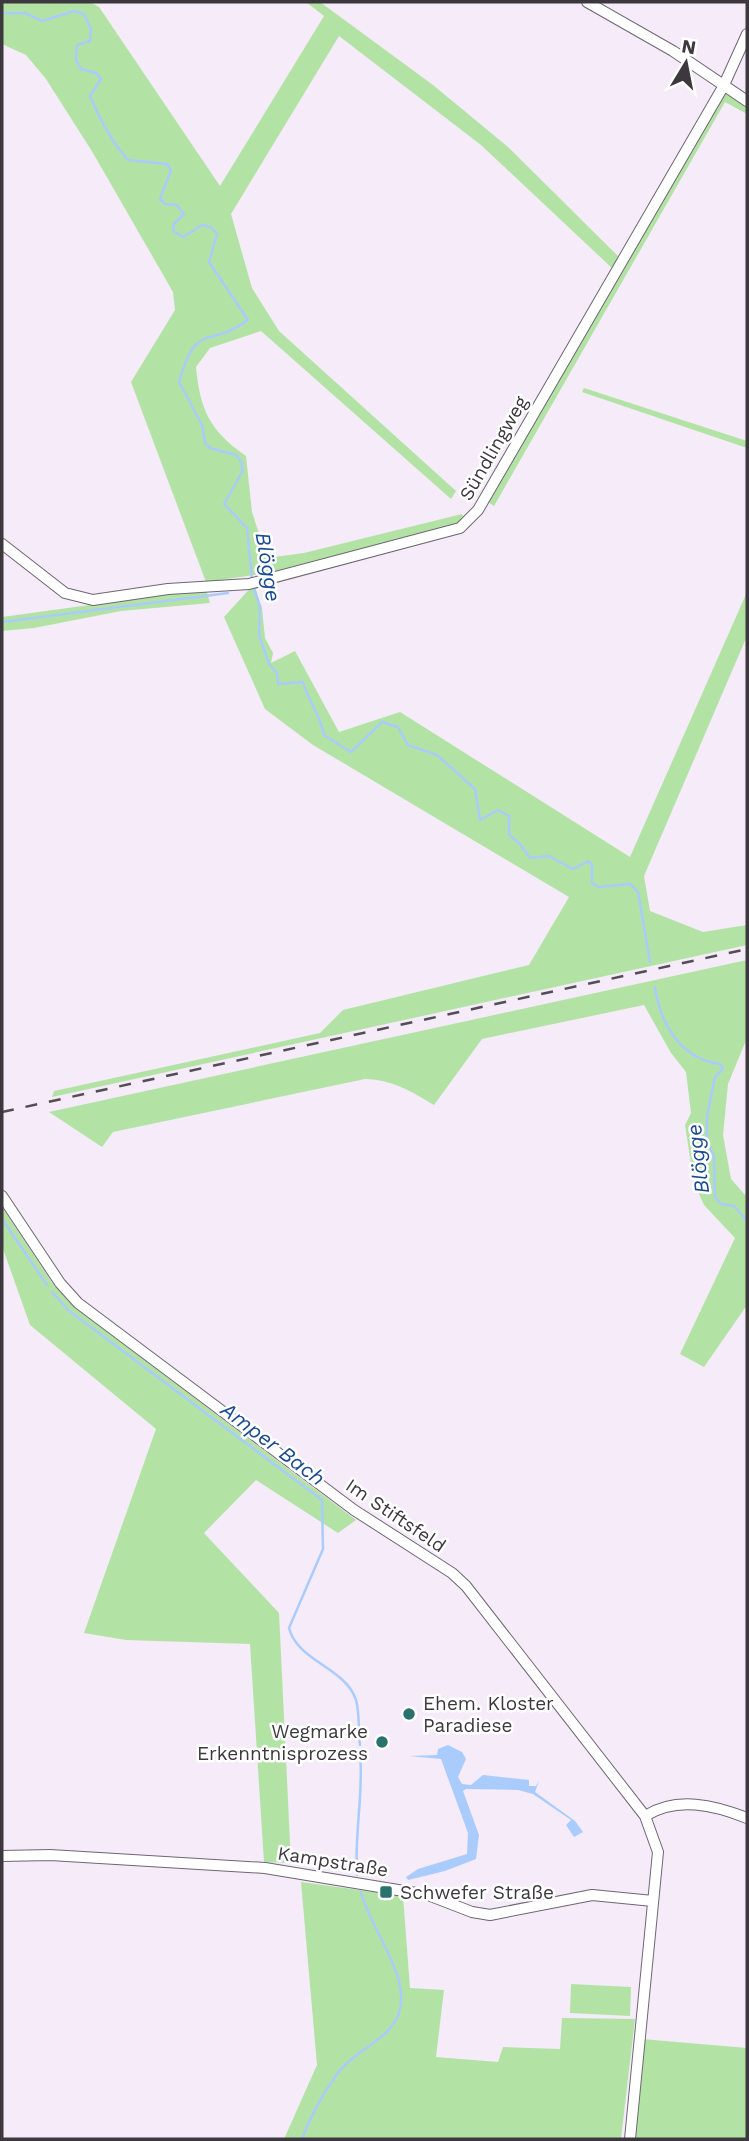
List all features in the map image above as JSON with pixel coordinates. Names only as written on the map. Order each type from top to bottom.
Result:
[{"type":"street","points":[[587,2],[673,51],[747,101]]},
{"type":"street","name":"Sündlingweg","points":[[2,544],[65,593],[84,600],[245,585],[453,531],[473,517],[723,87],[747,34]]},
{"type":"street","name":"Im Stiftsfeld","points":[[2,1196],[60,1283],[78,1303],[354,1510],[452,1573],[466,1586],[645,1816]]},
{"type":"street","points":[[630,2139],[658,1852],[645,1816],[668,1806],[688,1804],[718,1808],[747,1818]]},
{"type":"street","name":"Kampstraße","points":[[2,1856],[50,1855],[265,1868],[428,1895],[472,1912],[490,1915],[592,1895],[653,1901]]},
{"type":"green space","points":[[2,2],[90,2],[99,7],[220,186],[324,16],[306,2],[320,2],[433,85],[508,147],[620,258],[613,269],[481,145],[339,36],[231,214],[252,288],[279,331],[456,491],[451,499],[261,331],[210,348],[196,367],[200,396],[215,428],[246,456],[252,512],[267,558],[304,553],[462,514],[465,521],[302,568],[206,582],[131,382],[175,310],[173,292],[93,153],[46,79],[26,55],[2,44]]},
{"type":"green space","points":[[726,93],[747,106],[747,114],[725,102],[494,506],[485,500],[720,95]]},
{"type":"green space","points":[[584,388],[747,441],[747,448],[582,392]]},
{"type":"green space","points":[[254,584],[262,608],[265,638],[273,653],[271,663],[295,651],[339,732],[400,712],[630,857],[747,592],[747,636],[644,876],[650,911],[703,932],[747,925],[747,945],[52,1097],[54,1091],[320,1033],[343,1010],[529,965],[569,897],[313,745],[265,709],[224,617]]},
{"type":"green space","points":[[206,589],[210,603],[121,611],[34,628],[2,631],[2,617]]},
{"type":"green space","points":[[747,960],[747,1038],[728,1084],[723,1135],[731,1179],[747,1197],[747,1305],[704,1367],[680,1354],[735,1238],[704,1205],[694,1183],[685,1125],[691,1113],[686,1072],[671,1053],[644,1005],[482,1039],[434,1105],[393,1084],[365,1079],[113,1132],[102,1147],[49,1112]]},
{"type":"green space","points":[[2,1207],[53,1284],[74,1307],[356,1520],[338,1533],[256,1480],[204,1533],[279,1613],[291,1863],[264,1862],[250,1644],[126,1640],[84,1633],[156,1429],[30,1325],[2,1246]]},
{"type":"green space","points":[[301,1882],[403,1896],[410,1988],[444,1990],[436,2057],[498,2062],[503,2047],[560,2049],[562,2018],[635,2019],[621,2139],[284,2139],[317,2065]]},
{"type":"green space","points":[[571,1984],[631,1987],[630,2016],[570,2013]]},
{"type":"green space","points":[[642,2039],[747,2048],[747,2139],[633,2139]]},
{"type":"water","points":[[448,1745],[462,1752],[466,1759],[458,1777],[462,1784],[471,1785],[483,1775],[529,1780],[529,1786],[536,1786],[539,1781],[535,1792],[575,1821],[583,1832],[574,1837],[566,1825],[571,1820],[533,1794],[518,1790],[466,1789],[463,1791],[479,1835],[476,1859],[445,1871],[408,1880],[406,1877],[418,1869],[467,1854],[468,1833],[441,1759],[409,1756],[437,1755],[438,1749]]},
{"type":"waterway","name":"Blögge","points":[[2,13],[25,13],[42,21],[74,11],[84,14],[91,29],[90,41],[77,45],[76,60],[81,69],[96,73],[101,79],[90,96],[107,130],[128,160],[167,164],[171,170],[160,199],[165,204],[177,205],[184,214],[174,224],[173,231],[183,237],[202,225],[211,227],[217,234],[209,262],[248,320],[234,329],[198,342],[186,362],[179,382],[202,425],[205,443],[210,448],[236,455],[242,463],[242,472],[224,504],[247,528],[252,580]]},
{"type":"waterway","name":"Blögge","points":[[253,586],[260,607],[259,635],[269,664],[277,673],[278,684],[303,682],[324,735],[351,752],[382,722],[398,727],[408,745],[437,755],[475,789],[480,820],[498,810],[509,816],[509,835],[530,858],[549,856],[573,869],[588,861],[592,865],[592,883],[598,887],[630,884],[638,892],[650,962]]},
{"type":"waterway","points":[[2,622],[228,593]]},
{"type":"waterway","name":"Blögge","points":[[655,987],[662,1014],[675,1038],[694,1055],[720,1064],[723,1069],[715,1077],[707,1116],[707,1142],[714,1156],[715,1197],[721,1204],[734,1206],[747,1221]]},
{"type":"waterway","name":"Amper Bach","points":[[2,1219],[47,1285]]},
{"type":"waterway","name":"Amper Bach","points":[[52,1292],[68,1310],[322,1500],[323,1549],[289,1628],[301,1649],[351,1689],[357,1705],[360,1745]]},
{"type":"waterway","name":"Amper Bach","points":[[357,1875],[360,1752]]},
{"type":"waterway","name":"Amper Bach","points":[[302,2139],[325,2091],[335,2077],[345,2065],[381,2037],[398,2015],[401,2000],[399,1981],[361,1892]]},
{"type":"railway","points":[[2,1112],[747,949]]},
{"type":"place","name":"Ehem. Kloster Paradiese","points":[[409,1714]]},
{"type":"place","name":"Wegmarke Erkenntnisprozess","points":[[382,1742]]},
{"type":"place","name":"Schwefer Straße","points":[[386,1892]]}]
